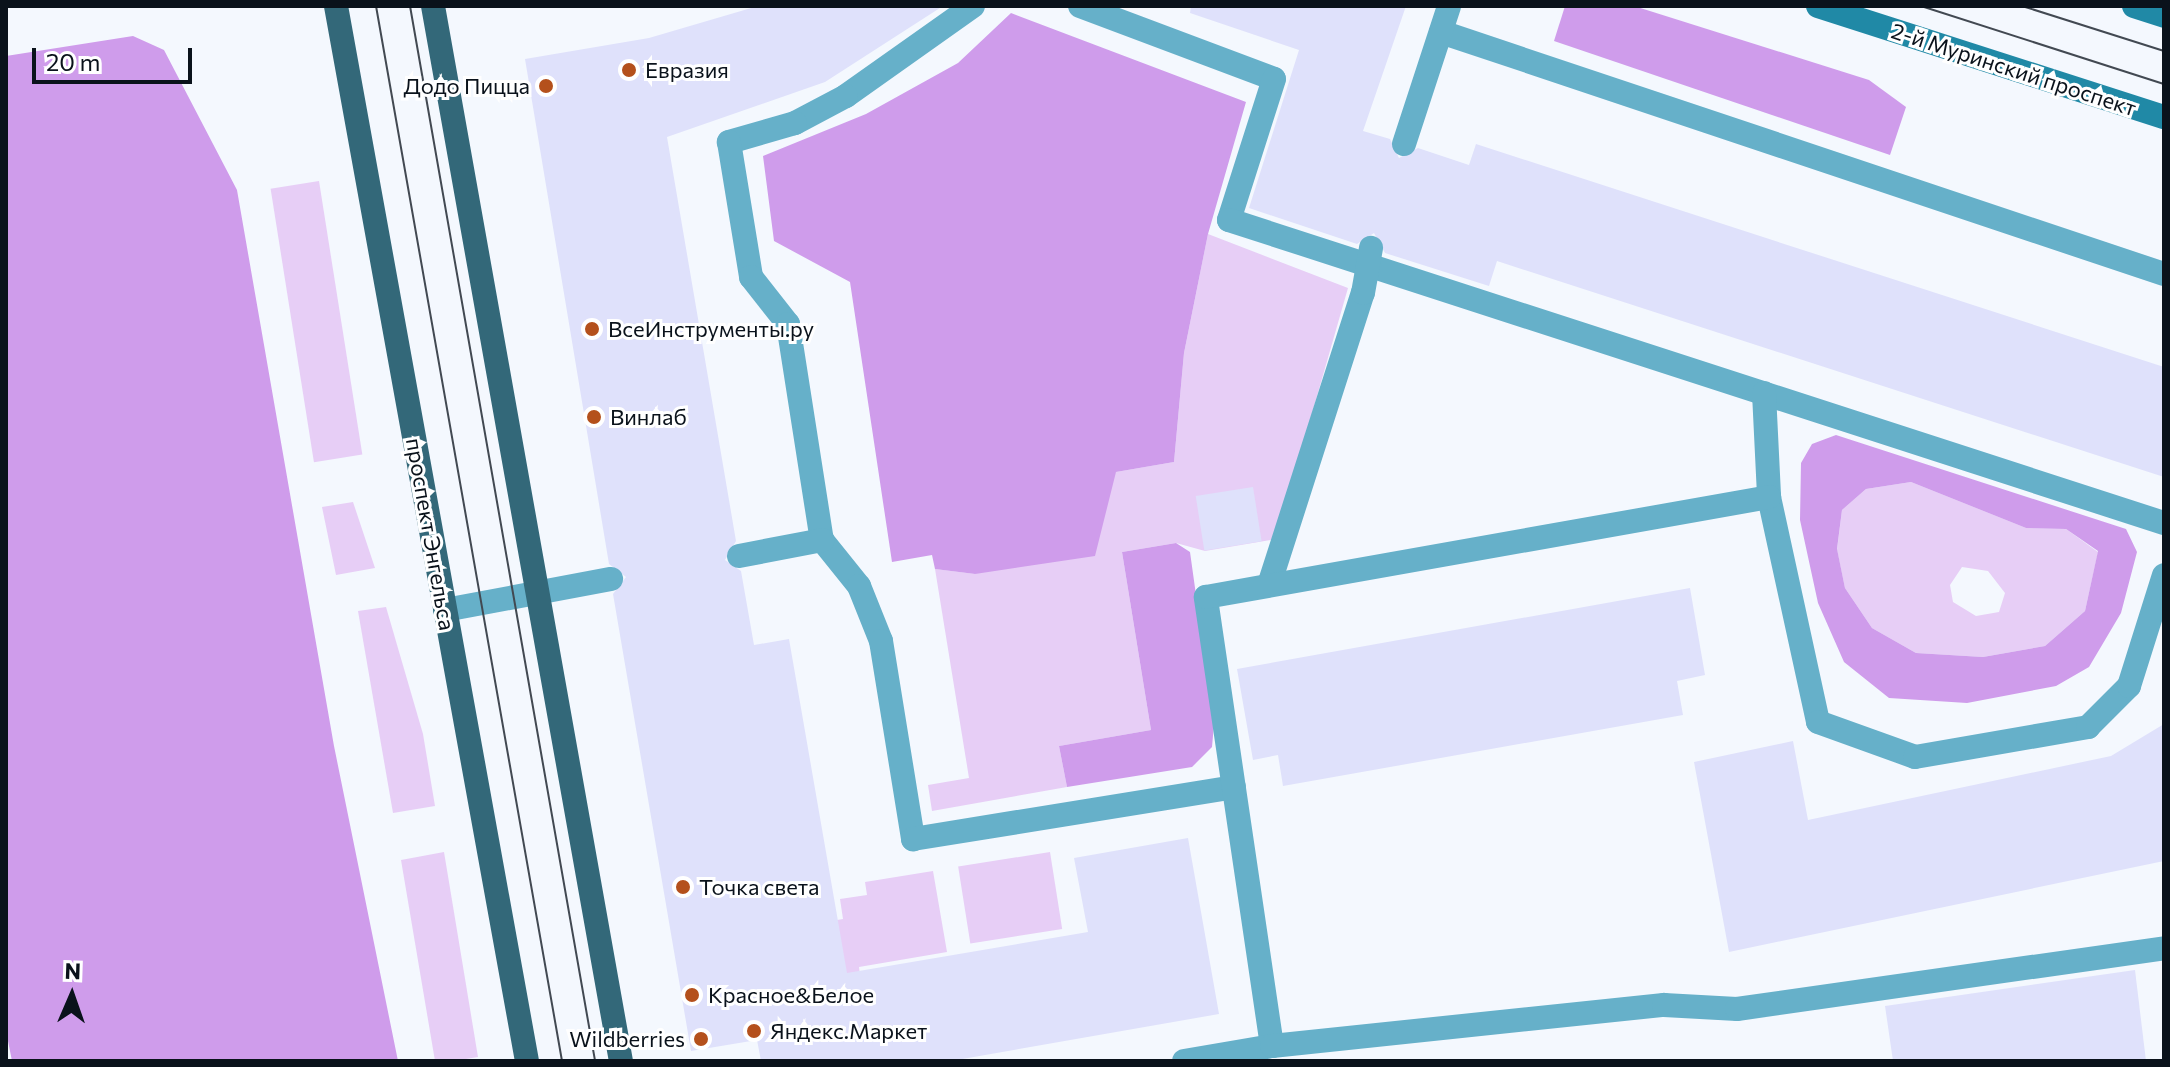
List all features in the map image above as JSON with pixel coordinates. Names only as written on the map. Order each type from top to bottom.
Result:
[{"type":"main road","name":"проспект Энгельса","points":[[336,6],[527,1061]]},
{"type":"main road","points":[[433,6],[621,1061]]},
{"type":"main road","name":"2-й Муринский проспект","points":[[1818,6],[2164,117]]},
{"type":"main road","points":[[2134,6],[2164,16]]},
{"type":"lane","points":[[973,6],[909,57],[846,96],[795,123],[729,142],[751,277],[788,324],[822,540],[859,586],[881,641],[913,839],[1234,787]]},
{"type":"lane","points":[[1080,6],[1274,79],[1229,220],[1370,258],[1764,393],[2164,523]]},
{"type":"lane","points":[[1404,144],[1449,6]]},
{"type":"lane","points":[[1441,32],[2164,274]]},
{"type":"lane","points":[[1269,585],[1370,258]]},
{"type":"lane","points":[[1764,393],[1769,497],[1818,722],[1915,757],[2088,727],[2129,686],[2164,575]]},
{"type":"lane","points":[[1272,1046],[1206,597],[1769,497]]},
{"type":"lane","points":[[739,556],[822,540]]},
{"type":"lane","points":[[445,610],[611,579]]},
{"type":"lane","points":[[1184,1061],[1272,1046],[1664,1005],[1737,1009],[2164,948]]},
{"type":"shaded area","points":[[1565,6],[1634,6],[1869,80],[1906,107],[1890,155],[1554,41]]},
{"type":"shaded area","points":[[1011,13],[1246,102],[1208,234],[1184,353],[1174,462],[1116,472],[1095,556],[975,574],[935,569],[932,555],[892,562],[850,282],[774,241],[763,156],[866,114],[958,63]]},
{"type":"shaded area","points":[[133,36],[164,50],[237,190],[334,746],[398,1061],[12,1061],[6,1031],[6,56]]},
{"type":"shaded area","points":[[319,181],[362,455],[314,462],[271,189]]},
{"type":"shaded area","points":[[1208,234],[1348,288],[1276,539],[1205,551],[1176,543],[1122,552],[1151,730],[1059,746],[1067,787],[932,811],[928,785],[969,778],[935,569],[975,574],[1116,472],[1174,462],[1184,353]]},
{"type":"shaded area","points":[[1836,435],[2126,529],[2137,552],[2121,613],[2089,667],[2056,686],[1967,703],[1889,698],[1844,662],[1818,603],[1800,520],[1801,463],[1812,444]],"holes":[[[1911,482],[2026,528],[2066,529],[2098,551],[2085,611],[2045,646],[1983,657],[1916,653],[1872,628],[1845,588],[1837,549],[1842,510],[1866,489]]]},
{"type":"shaded area","points":[[1911,482],[2026,528],[2066,529],[2098,552],[2085,611],[2045,646],[1983,657],[1916,653],[1872,628],[1845,588],[1837,550],[1842,510],[1866,489]],"holes":[[[1962,567],[1988,571],[2005,593],[1999,612],[1976,616],[1953,602],[1950,585]]]},
{"type":"shaded area","points":[[353,502],[375,568],[336,575],[322,507]]},
{"type":"shaded area","points":[[1176,543],[1190,552],[1214,724],[1212,747],[1192,767],[1067,787],[1059,746],[1151,730],[1122,552]]},
{"type":"shaded area","points":[[386,607],[423,734],[435,806],[393,813],[358,611]]},
{"type":"shaded area","points":[[444,852],[478,1057],[454,1061],[435,1061],[401,860]]},
{"type":"shaded area","points":[[1050,852],[1062,929],[970,944],[958,867]]},
{"type":"shaded area","points":[[933,871],[947,952],[859,967],[861,983],[819,990],[808,925],[843,919],[840,899],[867,895],[865,882]]},
{"type":"building","points":[[758,6],[943,6],[825,82],[667,137],[736,541],[725,560],[741,571],[754,645],[789,639],[847,973],[1088,932],[1074,858],[1188,838],[1219,1014],[951,1061],[761,1061],[757,1040],[691,1051],[613,594],[626,577],[609,564],[525,59],[649,38]]},
{"type":"building","points":[[1191,6],[1406,6],[1363,131],[1390,139],[1399,158],[1418,148],[1469,165],[1476,144],[2164,367],[2164,477],[1497,261],[1489,286],[1385,253],[1374,233],[1357,244],[1249,208],[1299,50],[1190,13]]},
{"type":"building","points":[[1253,487],[1262,541],[1204,550],[1196,496]]},
{"type":"building","points":[[1690,588],[1705,675],[1677,681],[1683,715],[1283,786],[1278,755],[1253,760],[1237,669]]},
{"type":"building","points":[[2164,724],[2164,861],[1729,952],[1694,762],[1793,741],[1808,820],[2111,756]]},
{"type":"building","points":[[2135,970],[2146,1061],[1893,1061],[1885,1006]]},
{"type":"tram line","points":[[376,6],[562,1061]]},
{"type":"tram line","points":[[410,6],[595,1061]]},
{"type":"tram line","points":[[1921,6],[2164,84]]},
{"type":"tram line","points":[[2022,6],[2164,51]]},
{"type":"place","name":"Евразия","points":[[629,70]]},
{"type":"place","name":"Додо Пицца","points":[[546,86]]},
{"type":"place","name":"ВсеИнструменты.ру","points":[[592,329]]},
{"type":"place","name":"Винлаб","points":[[594,417]]},
{"type":"place","name":"Точка света","points":[[683,887]]},
{"type":"place","name":"Красное&Белое","points":[[692,995]]},
{"type":"place","name":"Яндекс.Маркет","points":[[754,1031]]},
{"type":"place","name":"Wildberries","points":[[701,1039]]}]
